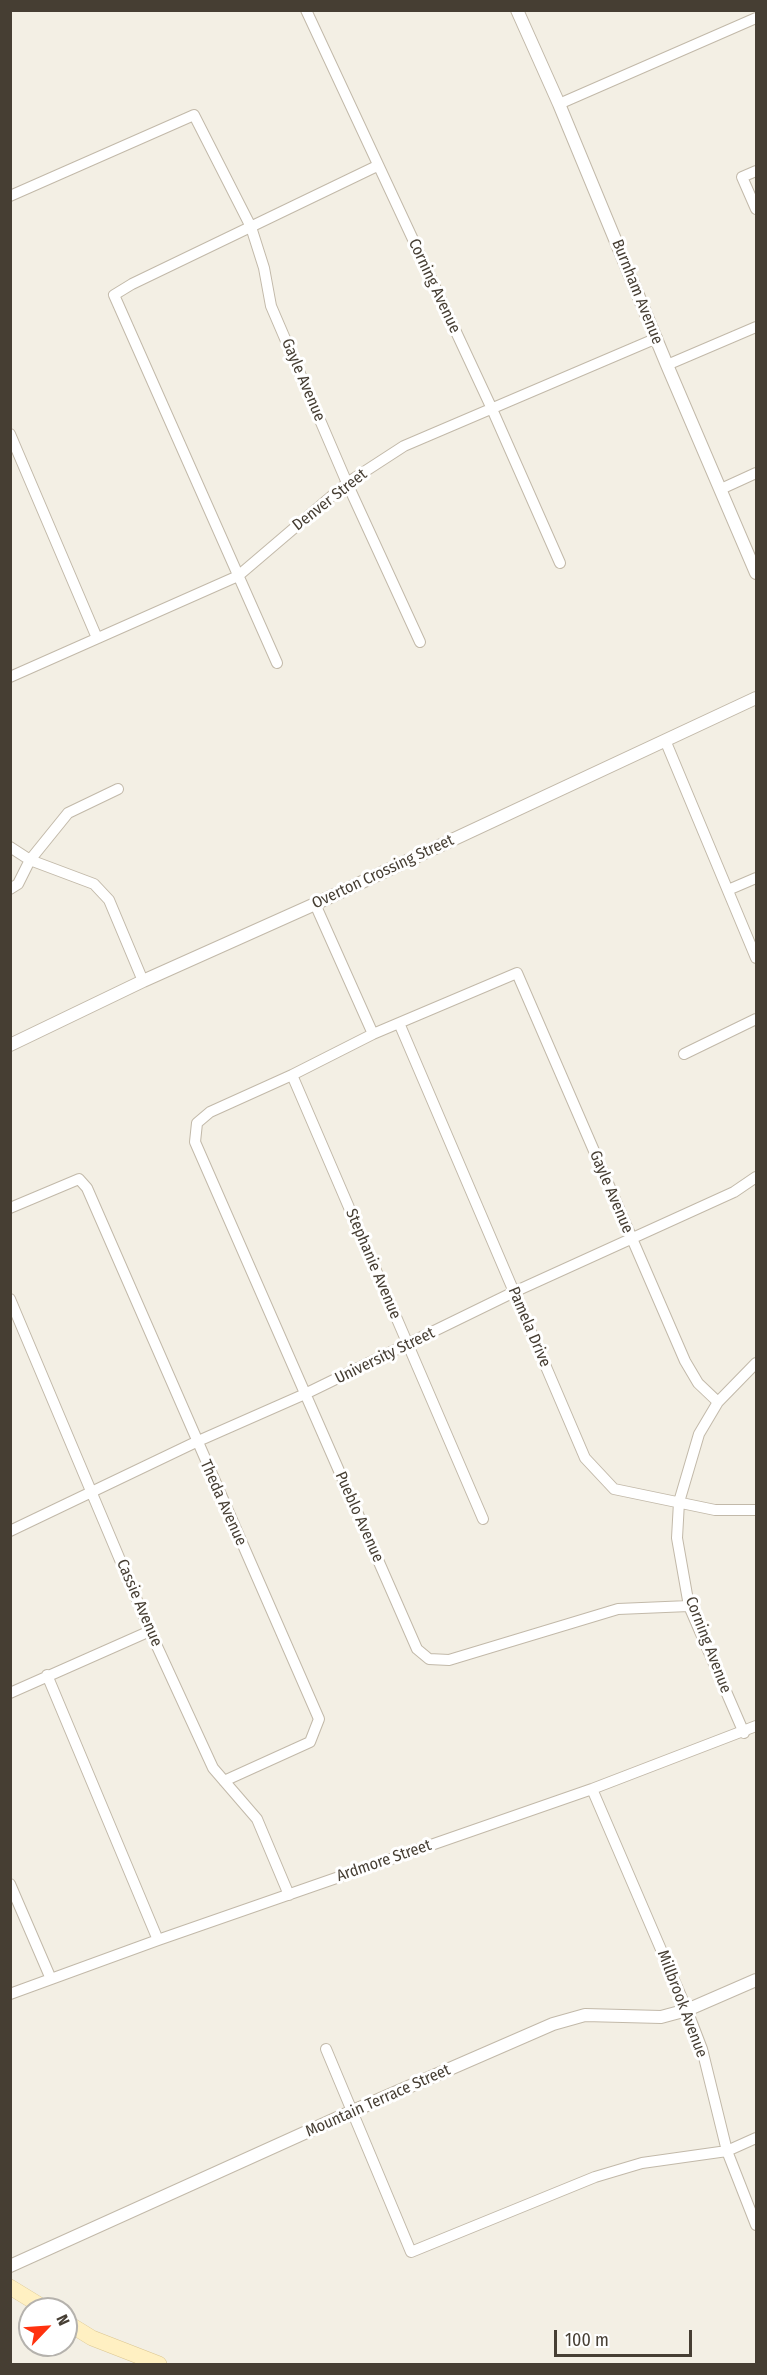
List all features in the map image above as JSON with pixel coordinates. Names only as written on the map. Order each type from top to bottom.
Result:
[{"type":"main road","points":[[10,2287],[26,2297]]},
{"type":"main road","points":[[78,2329],[92,2338],[159,2364]]},
{"type":"street","name":"Corning Avenue","points":[[306,10],[492,409],[560,563]]},
{"type":"street","name":"Burnham Avenue","points":[[517,10],[756,573]]},
{"type":"street","points":[[559,105],[756,18]]},
{"type":"street","name":"Gayle Avenue","points":[[10,196],[194,115],[251,227],[264,268],[271,306],[347,483],[420,642]]},
{"type":"street","points":[[277,663],[114,295],[132,284],[378,166]]},
{"type":"street","points":[[756,171],[742,177],[756,209]]},
{"type":"street","points":[[667,365],[756,327]]},
{"type":"street","name":"Denver Street","points":[[10,677],[238,576],[347,483],[404,446],[657,338]]},
{"type":"street","points":[[10,434],[97,638]]},
{"type":"street","points":[[721,489],[756,473]]},
{"type":"street","name":"Overton Crossing Street","points":[[10,1045],[143,981],[315,904],[756,698]]},
{"type":"street","points":[[664,740],[756,958]]},
{"type":"street","points":[[10,889],[18,884],[30,860],[68,813],[118,789]]},
{"type":"street","points":[[10,847],[30,860],[94,884],[109,900],[143,981]]},
{"type":"street","points":[[728,890],[756,878]]},
{"type":"street","points":[[315,904],[373,1034]]},
{"type":"street","name":"Gayle Avenue","points":[[399,1023],[517,973],[685,1362],[698,1383],[718,1402]]},
{"type":"street","points":[[684,1054],[756,1019]]},
{"type":"street","points":[[292,1075],[399,1023]]},
{"type":"street","name":"Pamela Drive","points":[[399,1023],[585,1458],[614,1490],[715,1510],[756,1510]]},
{"type":"street","name":"Pueblo Avenue","points":[[292,1075],[210,1112],[197,1124],[195,1142],[417,1649],[429,1659],[449,1659],[618,1609],[689,1606]]},
{"type":"street","name":"Stephanie Avenue","points":[[292,1075],[483,1519]]},
{"type":"street","name":"University Street","points":[[10,1531],[196,1442],[304,1394],[514,1292],[734,1192],[756,1177]]},
{"type":"street","name":"Theda Avenue","points":[[10,1208],[79,1179],[87,1188],[196,1442],[319,1719],[310,1742],[224,1781]]},
{"type":"street","name":"Cassie Avenue","points":[[10,1299],[150,1631],[213,1768],[257,1819],[289,1895]]},
{"type":"street","name":"Corning Avenue","points":[[744,1733],[689,1606],[677,1538],[679,1502],[699,1434],[718,1402],[756,1363]]},
{"type":"street","points":[[10,1693],[150,1631]]},
{"type":"street","points":[[47,1675],[158,1940]]},
{"type":"street","name":"Ardmore Street","points":[[10,1994],[592,1789],[744,1733],[756,1726]]},
{"type":"street","name":"Millbrook Avenue","points":[[592,1789],[702,2049],[727,2151],[756,2225]]},
{"type":"street","points":[[10,1884],[51,1979]]},
{"type":"street","name":"Mountain Terrace Street","points":[[10,2266],[353,2111],[553,2024],[585,2015],[661,2017],[687,2010],[756,1980]]},
{"type":"street","points":[[326,2049],[411,2252],[595,2177],[642,2163],[727,2151],[756,2138]]}]
